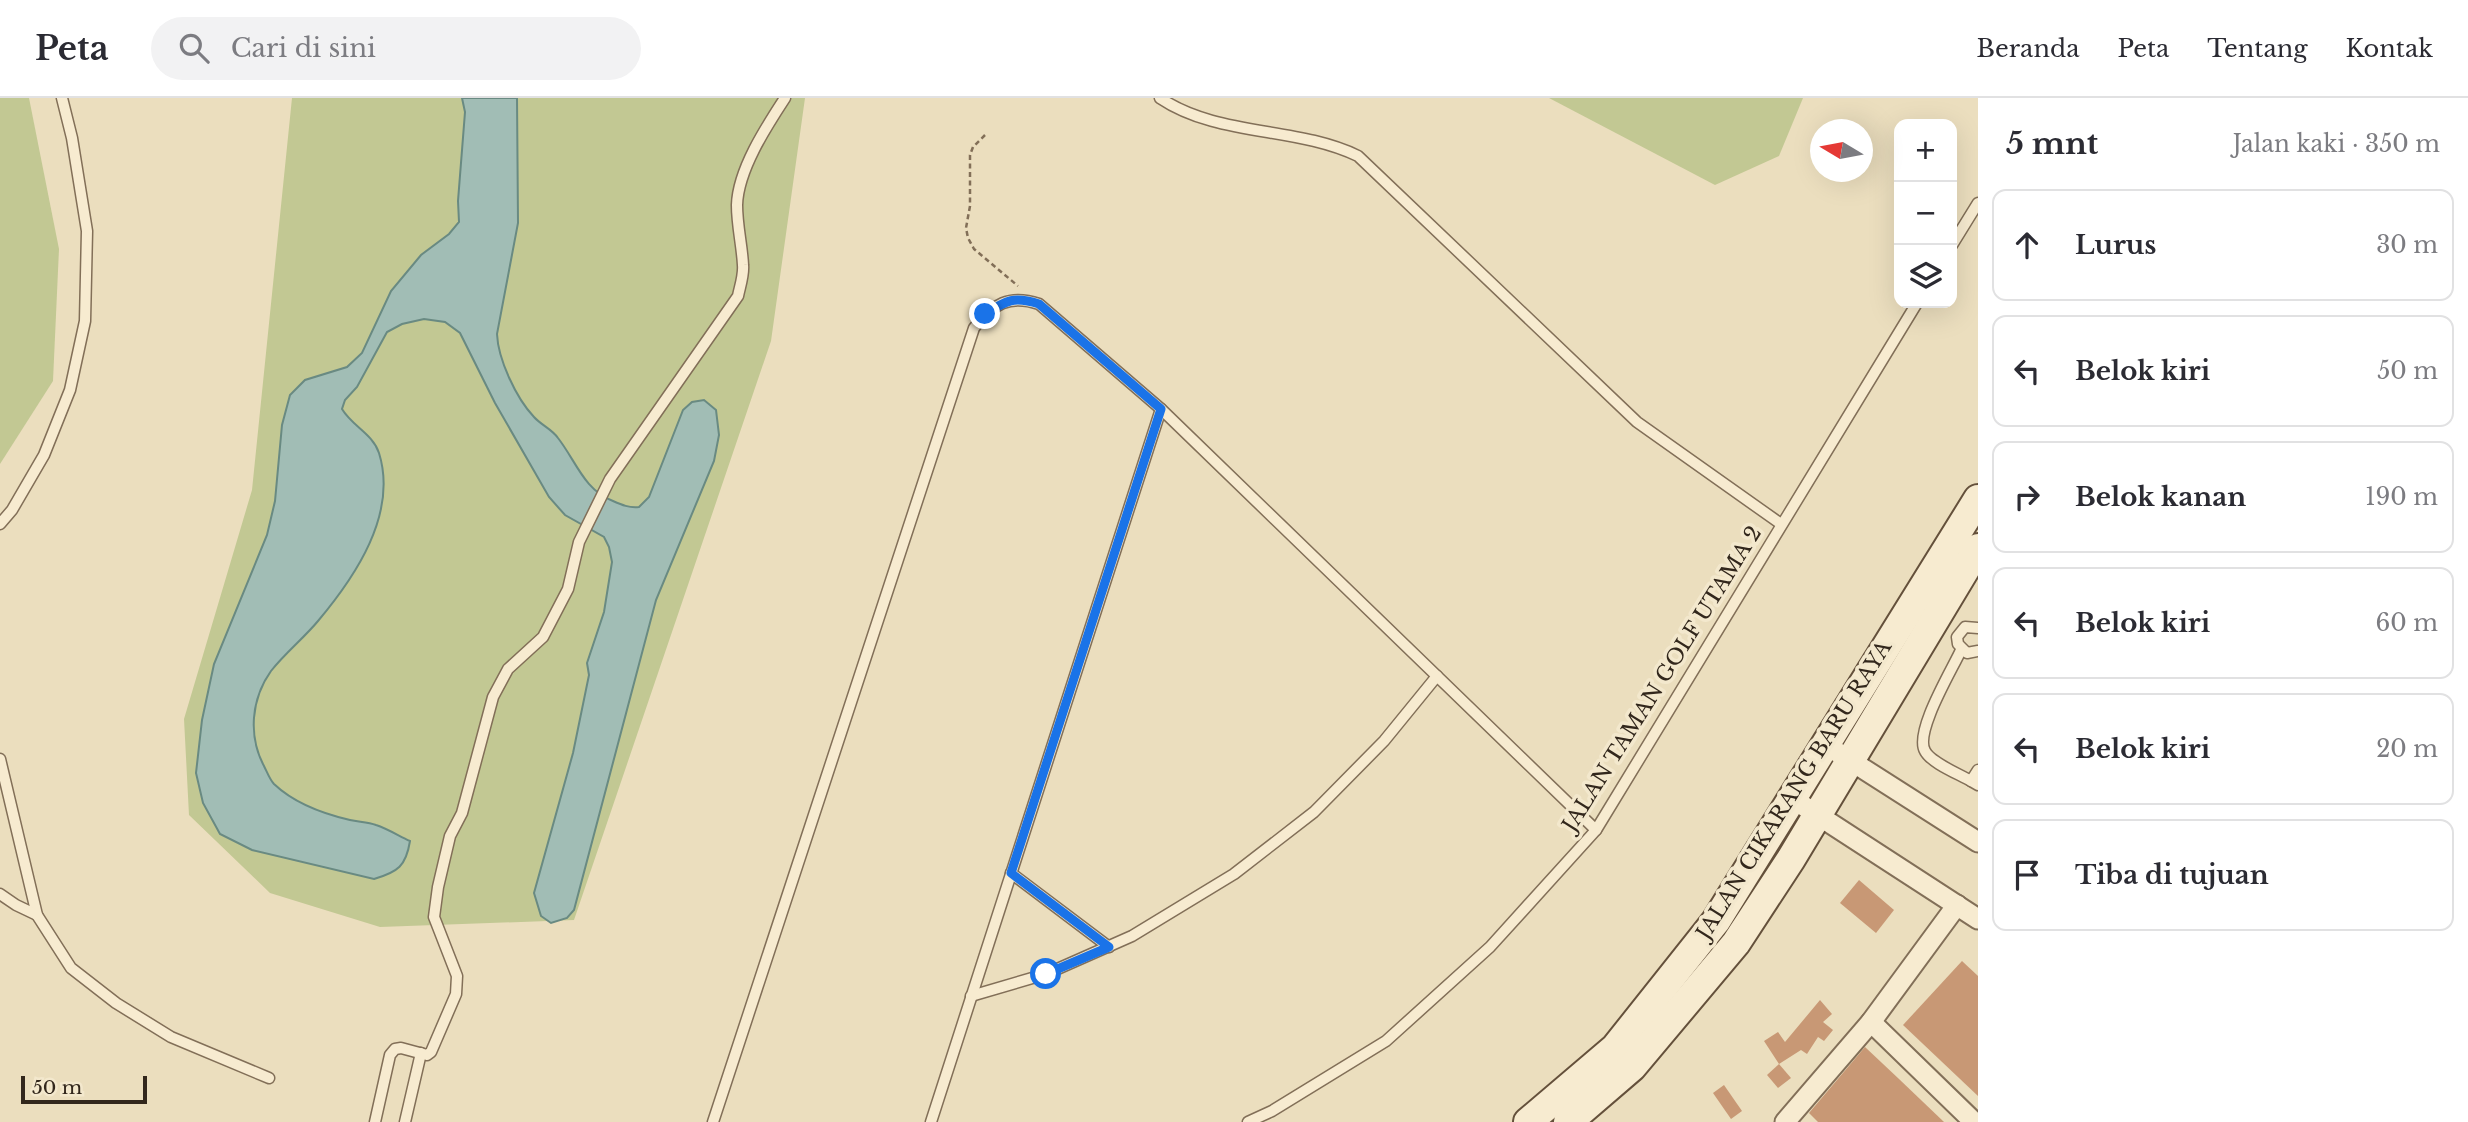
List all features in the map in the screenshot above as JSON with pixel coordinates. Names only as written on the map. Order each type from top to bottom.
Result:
[{"type":"main road","name":"JALAN CIKARANG BARU RAYA","points":[[1528,1122],[1615,1048],[1716,920],[1978,499]]},
{"type":"main road","name":"JALAN CIKARANG BARU RAYA","points":[[1568,1122],[1632,1067],[1737,943],[1791,859],[1978,548]]},
{"type":"main road","points":[[1769,837],[1784,844],[1791,859]]},
{"type":"street","points":[[1826,745],[1978,842]]},
{"type":"street","points":[[1793,799],[1978,919]]},
{"type":"street","points":[[1794,1118],[1871,1022],[1957,905]]},
{"type":"street","points":[[1871,1022],[1974,1122]]},
{"type":"lane","points":[[0,524],[12,510],[44,454],[70,390],[85,321],[87,231],[72,138],[62,98]]},
{"type":"lane","points":[[375,1122],[390,1055],[395,1049],[401,1048],[427,1055],[431,1052],[456,994],[457,976],[434,917],[450,836],[463,813],[493,697],[508,669],[543,636],[568,589],[579,542],[610,479],[738,296],[744,268],[737,201],[747,166],[785,98]]},
{"type":"lane","points":[[1160,98],[1196,115],[1325,144],[1358,156],[1637,422],[1781,524]]},
{"type":"lane","points":[[1957,237],[1978,202]]},
{"type":"lane","points":[[713,1122],[974,328],[985,314],[1006,301],[1023,299],[1039,304],[1161,409],[1596,830]]},
{"type":"lane","name":"JALAN TAMAN GOLF UTAMA 2","points":[[1248,1122],[1272,1111],[1386,1041],[1490,947],[1596,830],[1914,308]]},
{"type":"lane","points":[[931,1122],[1161,409]]},
{"type":"lane","points":[[1978,628],[1965,627],[1957,637],[1961,650],[1924,726],[1922,743],[1931,758],[1975,783],[1978,771]]},
{"type":"lane","points":[[1961,650],[1967,653],[1978,651]]},
{"type":"lane","points":[[971,996],[1046,974],[1109,947],[1132,936],[1234,874],[1314,811],[1384,741],[1437,676]]},
{"type":"lane","points":[[0,763],[37,915],[71,968],[116,1003],[171,1037],[269,1078]]},
{"type":"lane","points":[[1011,873],[1109,947]]},
{"type":"lane","points":[[0,894],[37,915]]},
{"type":"lane","points":[[405,1122],[421,1053]]},
{"type":"path","points":[[985,135],[973,147],[971,155],[968,238],[974,249],[1039,304]]},
{"type":"green space","points":[[0,98],[29,98],[59,249],[53,381],[0,464]]},
{"type":"green space","points":[[292,98],[805,98],[771,341],[574,920],[380,927],[270,893],[189,815],[184,719],[252,490]]},
{"type":"green space","points":[[1549,98],[1803,98],[1779,156],[1715,185]]},
{"type":"water","points":[[462,98],[517,98],[518,223],[497,334],[504,366],[527,409],[556,435],[581,474],[595,490],[613,501],[632,507],[639,507],[649,497],[683,410],[692,402],[704,400],[716,410],[719,435],[714,461],[656,600],[574,910],[567,918],[551,923],[541,916],[534,893],[573,753],[589,675],[587,663],[604,612],[612,562],[604,537],[565,515],[549,497],[495,403],[460,333],[445,322],[424,319],[402,324],[387,332],[357,387],[345,400],[342,409],[372,440],[379,453],[383,499],[378,521],[359,565],[346,585],[264,682],[254,718],[259,754],[274,784],[310,807],[340,818],[376,825],[410,841],[403,862],[389,874],[374,879],[252,850],[220,834],[203,803],[196,773],[202,720],[214,664],[267,535],[275,501],[282,425],[290,395],[305,380],[347,367],[362,353],[391,291],[421,255],[449,234],[459,222],[458,201],[465,112]]},
{"type":"building","points":[[1859,880],[1894,910],[1876,933],[1840,903]]},
{"type":"building","points":[[1962,961],[1978,976],[1978,1096],[1903,1025]]},
{"type":"building","points":[[1820,1000],[1832,1014],[1823,1022],[1833,1030],[1824,1041],[1818,1037],[1807,1054],[1801,1050],[1779,1064],[1764,1041],[1778,1032],[1785,1042]]},
{"type":"building","points":[[1865,1047],[1944,1122],[1818,1122],[1809,1113]]},
{"type":"building","points":[[1779,1064],[1791,1078],[1778,1088],[1767,1075]]},
{"type":"building","points":[[1724,1085],[1742,1111],[1731,1119],[1713,1093]]},
{"type":"route","points":[[985,314],[1006,301],[1023,299],[1039,304],[1161,409],[1011,873],[1109,947],[1046,974]]}]
